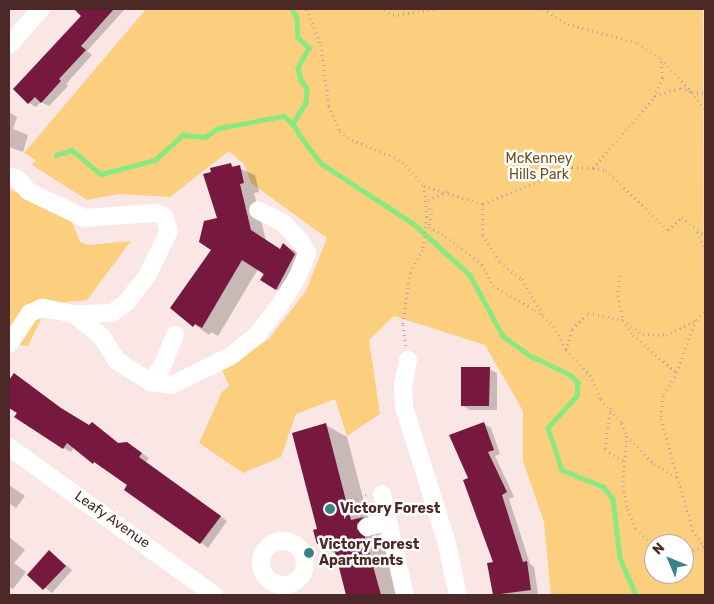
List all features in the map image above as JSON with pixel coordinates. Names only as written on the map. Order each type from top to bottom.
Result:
[{"type":"street","points":[[9,45],[41,9]]},
{"type":"street","points":[[9,344],[30,313],[42,308],[74,314],[112,313],[127,302],[161,252],[169,230],[164,216],[154,212],[84,218],[28,190],[14,178]]},
{"type":"street","points":[[74,314],[102,337],[117,360],[151,382],[172,385],[231,356],[256,336],[297,278],[307,253],[301,242],[283,223],[258,210]]},
{"type":"street","points":[[151,382],[162,367],[175,335]]},
{"type":"street","points":[[408,360],[403,386],[404,407],[446,540],[458,595]]},
{"type":"street","name":"Leafy Avenue","points":[[9,447],[214,595]]},
{"type":"street","points":[[378,494],[388,522],[405,595]]},
{"type":"street","points":[[367,527],[388,522]]},
{"type":"path","points":[[307,9],[321,45],[329,106],[340,131],[352,140],[394,156],[406,165],[424,186],[428,200],[428,209],[423,250],[410,273],[403,325],[404,333]]},
{"type":"path","points":[[385,9],[393,15],[437,9]]},
{"type":"path","points":[[543,9],[568,24],[638,43],[661,58],[705,108]]},
{"type":"path","points":[[593,168],[654,97],[662,78],[661,58]]},
{"type":"path","points":[[654,97],[680,88],[692,92],[705,93]]},
{"type":"path","points":[[424,186],[448,191],[483,204],[572,167],[606,170],[668,230],[682,217],[697,231],[705,235]]},
{"type":"path","points":[[428,200],[448,191]]},
{"type":"path","points":[[483,204],[483,236],[500,262],[522,279],[545,318]]},
{"type":"path","points":[[428,209],[432,209],[429,227],[446,236],[482,264],[493,286],[545,318],[554,326],[566,350],[590,375],[601,399],[611,407],[627,436],[654,464],[678,478]]},
{"type":"path","points":[[697,231],[705,249]]},
{"type":"path","points":[[620,276],[618,296],[623,320],[633,335],[677,373]]},
{"type":"path","points":[[566,350],[572,329],[588,312],[623,320],[643,334],[666,335],[696,320],[705,313]]},
{"type":"path","points":[[696,320],[677,373],[663,396],[661,419],[693,530],[705,546]]},
{"type":"path","points":[[611,407],[605,450],[624,461]]},
{"type":"path","points":[[627,436],[623,486],[628,509],[636,528],[644,536]]},
{"type":"path","points":[[346,500],[378,494]]},
{"type":"green space","name":"McKenney Hills Park","points":[[146,9],[703,9],[705,595],[551,595],[544,522],[523,461],[523,411],[485,345],[394,316],[369,340],[380,414],[347,436],[335,399],[296,414],[281,457],[243,473],[199,443],[222,392],[229,386],[222,370],[269,339],[306,291],[327,238],[251,183],[244,164],[229,151],[170,197],[118,194],[87,200],[32,165],[36,160],[24,153]]},
{"type":"green space","points":[[9,189],[70,217],[80,242],[88,245],[131,241],[87,300],[58,303],[44,313],[28,346],[9,343]]},
{"type":"building","points":[[74,9],[114,9],[81,46],[86,50],[59,79],[61,81],[41,103],[35,97],[28,104],[13,89],[81,16]]},
{"type":"building","points":[[231,163],[232,167],[240,165],[244,183],[240,184],[251,230],[280,249],[283,243],[295,254],[276,290],[260,280],[264,274],[242,260],[202,328],[195,324],[193,327],[170,308],[211,250],[199,242],[204,221],[217,218],[203,174],[211,172],[210,168]]},
{"type":"building","points":[[461,367],[490,367],[489,406],[461,406]]},
{"type":"building","points":[[14,373],[61,408],[89,425],[92,422],[118,443],[127,442],[142,453],[139,457],[221,516],[200,544],[124,490],[127,485],[94,462],[93,464],[67,443],[63,449],[14,417],[17,413],[9,408],[9,380]]},
{"type":"building","points":[[484,422],[494,450],[488,452],[507,492],[502,495],[523,562],[527,561],[531,590],[493,595],[487,563],[493,562],[463,480],[468,478],[449,435]]},
{"type":"building","name":"Victory Forest","points":[[326,423],[351,520],[364,517],[357,524],[357,529],[365,537],[381,595],[346,595],[332,540],[317,544],[313,530],[317,529],[292,433]]},
{"type":"building","points":[[49,550],[66,566],[43,590],[27,575]]},
{"type":"waterway","points":[[292,9],[297,18],[298,37],[309,48],[298,68],[301,80],[307,89],[306,103],[293,124],[306,144],[322,164],[414,224],[470,275],[503,336],[531,356],[569,374],[578,382],[577,396],[548,428],[562,470],[604,487],[613,499],[620,558],[636,595]]},
{"type":"waterway","points":[[56,155],[72,150],[101,174],[155,160],[183,135],[205,137],[219,128],[284,116],[293,124]]},
{"type":"place","name":"Victory Forest","points":[[330,509]]},
{"type":"place","name":"Victory Forest Apartments","points":[[309,553]]}]
